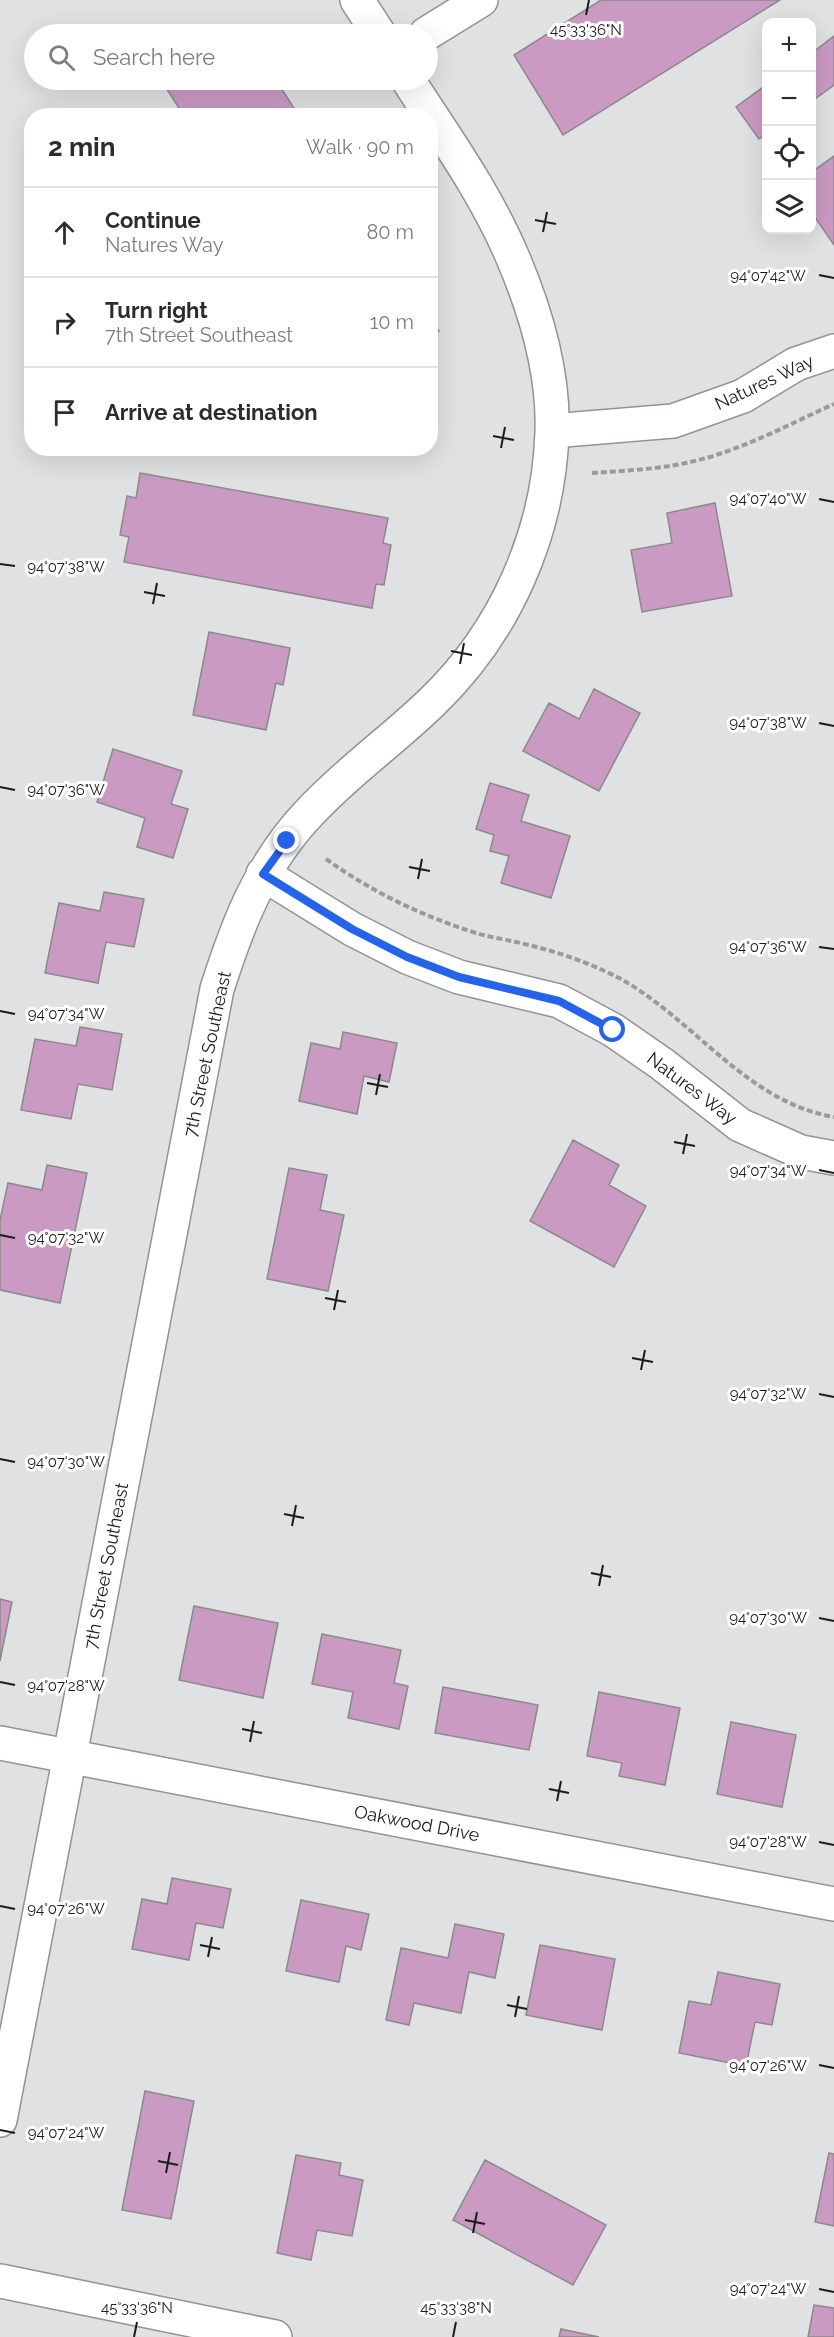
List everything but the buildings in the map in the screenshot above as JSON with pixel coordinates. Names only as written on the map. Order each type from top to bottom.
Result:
[{"type":"street","points":[[357,0],[373,24]]},
{"type":"street","points":[[438,27],[481,0]]},
{"type":"street","name":"7th Street Southeast","points":[[414,90],[426,108]]},
{"type":"street","name":"7th Street Southeast","points":[[0,2120],[217,989],[242,916],[263,874],[310,812],[433,701],[465,666],[493,627],[515,586],[531,549],[543,508],[552,431],[549,386],[543,347],[532,305],[493,215],[438,128]]},
{"type":"street","name":"Natures Way","points":[[552,431],[673,421],[742,396],[796,364],[834,351]]},
{"type":"street","name":"Natures Way","points":[[263,874],[352,929],[407,957],[459,977],[559,1001],[613,1030],[662,1064],[740,1125],[801,1152],[834,1158]]},
{"type":"street","name":"Oakwood Drive","points":[[0,1743],[834,1904]]},
{"type":"street","points":[[0,2281],[274,2337]]},
{"type":"path","points":[[592,472],[676,465],[711,456],[755,440],[834,404]]},
{"type":"route","points":[[287,841],[263,874],[352,929],[407,957],[459,977],[559,1001],[613,1030]]}]
